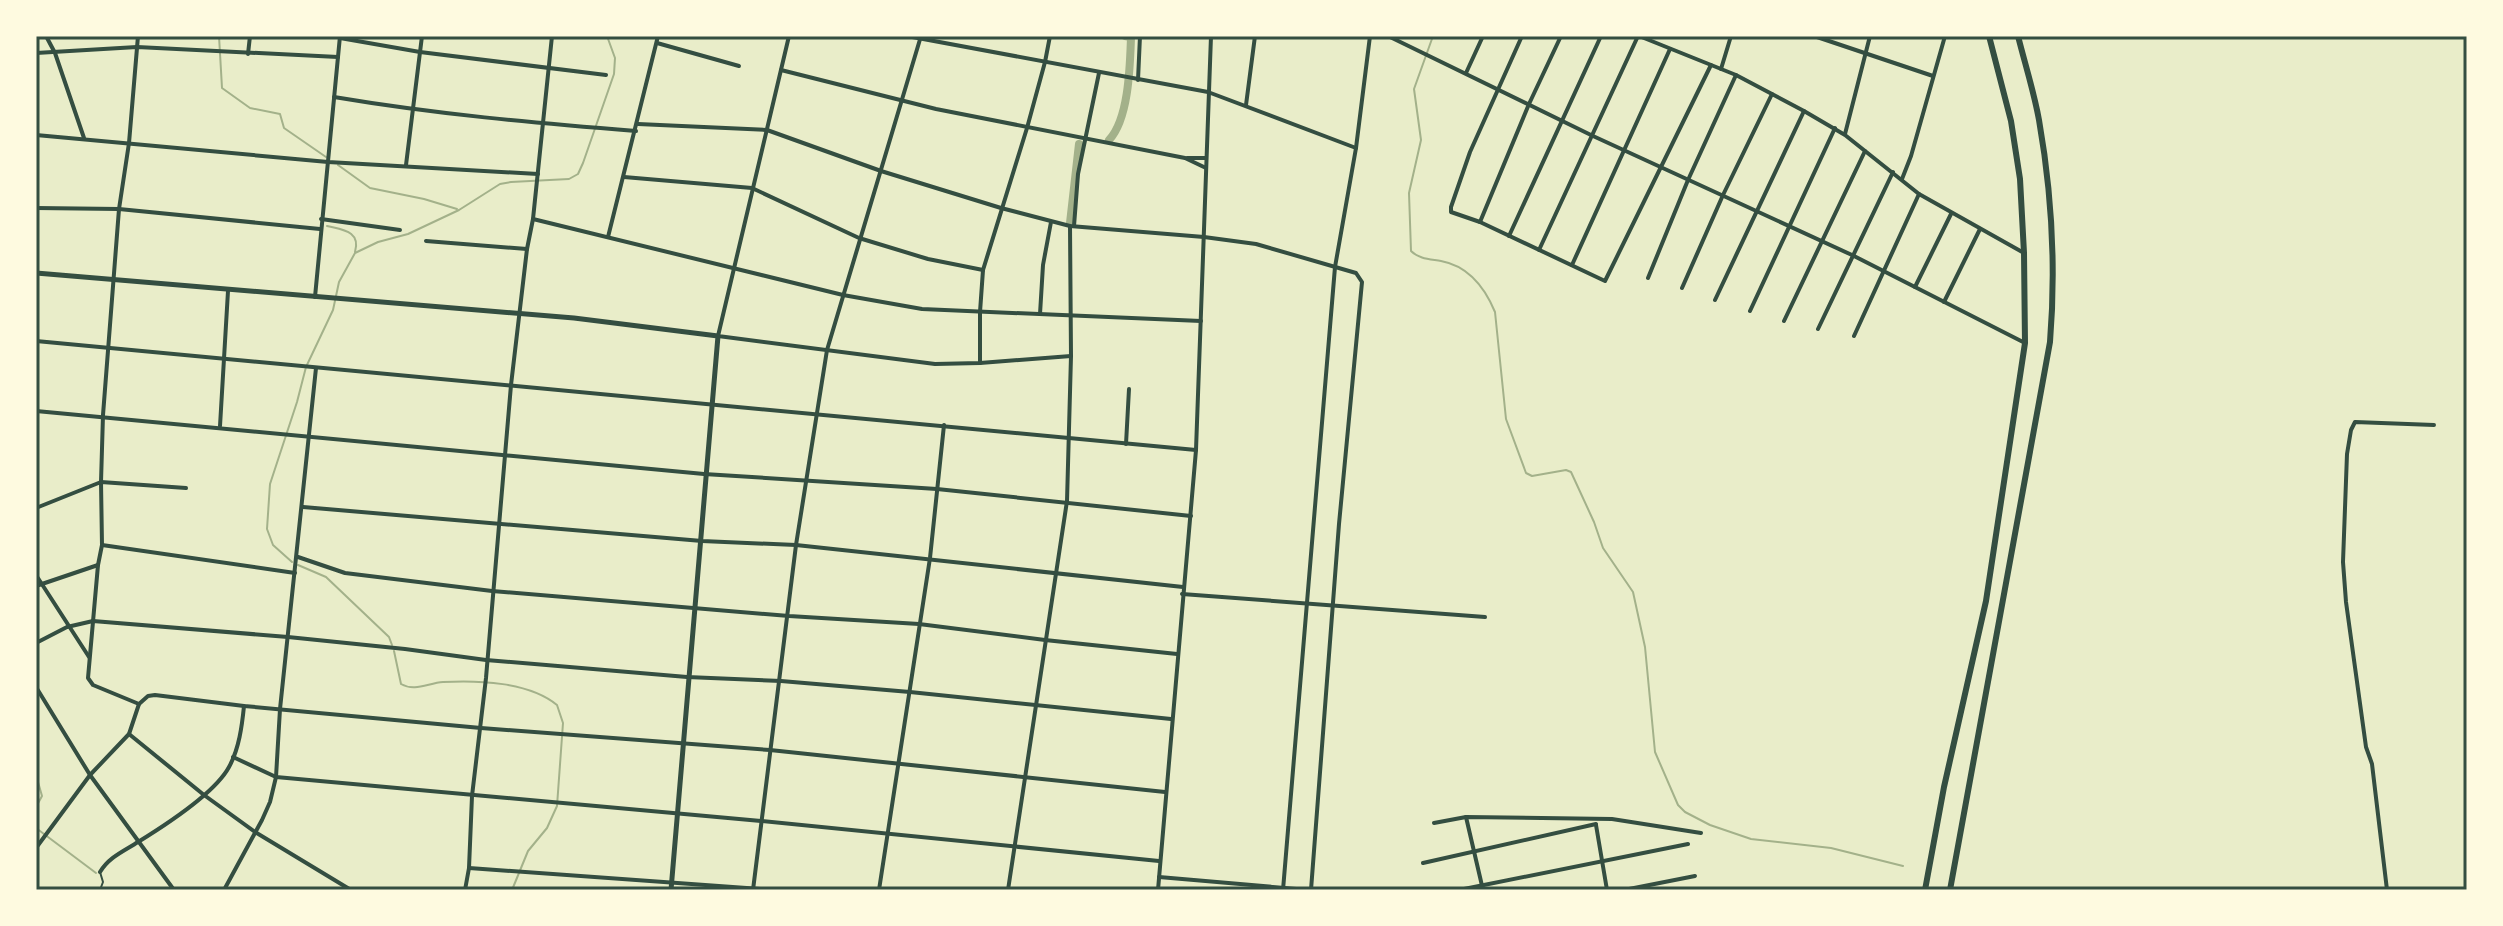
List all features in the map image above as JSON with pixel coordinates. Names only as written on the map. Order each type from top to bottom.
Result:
[{"type":"highway","points":[[1925,890],[1944,787],[1986,601],[2025,343],[2020,179],[2011,121],[1989,36]]},
{"type":"highway","points":[[1950,890],[2050,342],[2054,294],[2049,196],[2039,119],[2018,36]]},
{"type":"street","points":[[46,36],[55,53],[84,138]]},
{"type":"street","points":[[138,36],[129,143],[119,209],[103,415],[102,545],[88,678],[93,685],[139,704]]},
{"type":"street","points":[[248,55],[250,36]]},
{"type":"street","points":[[406,165],[422,36]]},
{"type":"street","points":[[465,890],[511,385],[533,219],[552,36]]},
{"type":"street","points":[[608,237],[658,36]]},
{"type":"street","points":[[671,886],[718,336],[789,36]]},
{"type":"street","points":[[907,36],[1208,92],[1356,148]]},
{"type":"street","points":[[980,363],[983,270],[1027,128],[1050,36]]},
{"type":"street","points":[[1138,80],[1140,36]]},
{"type":"street","points":[[1158,890],[1196,450],[1211,36]]},
{"type":"street","points":[[1246,105],[1255,36]]},
{"type":"street","points":[[1283,889],[1335,267],[1356,148],[1370,36]]},
{"type":"street","points":[[1388,36],[1561,121],[1852,255],[2025,343]]},
{"type":"street","points":[[1466,73],[1483,36]]},
{"type":"street","points":[[1522,36],[1470,152],[1451,212],[1480,222],[1605,281],[1711,65]]},
{"type":"street","points":[[1480,222],[1561,36]]},
{"type":"street","points":[[1509,236],[1601,36]]},
{"type":"street","points":[[1539,250],[1639,36],[1736,75],[1835,128],[1919,194],[2024,253]]},
{"type":"street","points":[[1721,69],[1731,36]]},
{"type":"street","points":[[1814,36],[1933,76]]},
{"type":"street","points":[[1845,135],[1870,36]]},
{"type":"street","points":[[1902,179],[1945,36]]},
{"type":"street","points":[[315,297],[340,37],[420,52],[606,75]]},
{"type":"street","points":[[753,889],[796,545],[827,350],[921,38]]},
{"type":"street","points":[[657,43],[739,66]]},
{"type":"street","points":[[36,53],[137,47],[248,55],[338,57]]},
{"type":"street","points":[[1571,266],[1670,49]]},
{"type":"street","points":[[781,70],[1027,128],[1185,158],[1206,158]]},
{"type":"street","points":[[1008,890],[1067,501],[1072,226],[1078,174],[1099,73]]},
{"type":"street","points":[[1648,278],[1736,75]]},
{"type":"street","points":[[1682,288],[1772,94]]},
{"type":"street","points":[[334,97],[414,110],[636,131]]},
{"type":"street","points":[[1715,300],[1804,111]]},
{"type":"street","points":[[638,124],[767,130],[881,171],[1051,221],[1072,226],[1256,244],[1356,273],[1362,282],[1309,890],[1158,877]]},
{"type":"street","points":[[1750,311],[1835,128]]},
{"type":"street","points":[[36,135],[328,162],[538,176]]},
{"type":"street","points":[[1784,321],[1865,151]]},
{"type":"street","points":[[1185,158],[1206,168]]},
{"type":"street","points":[[1818,329],[1893,172]]},
{"type":"street","points":[[624,177],[752,188],[859,238],[928,259],[983,270]]},
{"type":"street","points":[[1854,336],[1919,194]]},
{"type":"street","points":[[36,208],[119,209],[320,229]]},
{"type":"street","points":[[1915,287],[1951,213]]},
{"type":"street","points":[[321,219],[400,230]]},
{"type":"street","points":[[533,219],[843,295],[922,309],[1201,321]]},
{"type":"street","points":[[1040,314],[1043,265],[1051,221]]},
{"type":"street","points":[[1944,302],[1980,229]]},
{"type":"street","points":[[426,241],[527,249]]},
{"type":"street","points":[[36,273],[574,318],[935,364],[1071,356]]},
{"type":"street","points":[[220,426],[228,291]]},
{"type":"street","points":[[36,341],[1196,450]]},
{"type":"street","points":[[224,890],[270,802],[276,777],[314,368]]},
{"type":"street","points":[[1126,444],[1129,389]]},
{"type":"street","points":[[36,411],[704,474],[937,489],[1191,516]]},
{"type":"street","points":[[2387,890],[2372,764],[2366,747],[2346,602],[2343,549],[2347,454],[2355,422],[2434,425]]},
{"type":"street","points":[[879,890],[930,558],[944,425]]},
{"type":"street","points":[[36,508],[101,482],[186,488]]},
{"type":"street","points":[[303,507],[702,541],[796,545],[1183,587]]},
{"type":"street","points":[[102,545],[296,571]]},
{"type":"street","points":[[297,559],[345,573],[492,591],[919,624],[1177,654]]},
{"type":"street","points":[[38,585],[98,565]]},
{"type":"street","points":[[36,575],[38,585],[89,658]]},
{"type":"street","points":[[1182,594],[1485,617]]},
{"type":"street","points":[[36,643],[67,627],[93,621],[288,637],[486,660],[910,692],[1171,719]]},
{"type":"street","points":[[36,687],[90,775],[174,890]]},
{"type":"street","points":[[36,848],[90,775],[129,734],[139,704],[148,696],[155,695],[481,728],[897,762],[1026,779],[1165,792]]},
{"type":"street","points":[[100,872],[110,859],[204,795],[223,776],[233,757],[244,706]]},
{"type":"street","points":[[129,734],[255,832],[351,890]]},
{"type":"street","points":[[233,757],[276,777],[1159,861]]},
{"type":"street","points":[[1466,817],[1483,887]]},
{"type":"street","points":[[1434,823],[1466,817],[1625,820],[1701,833]]},
{"type":"street","points":[[1423,863],[1596,821]]},
{"type":"street","points":[[1596,821],[1607,890]]},
{"type":"street","points":[[1459,890],[1688,844]]},
{"type":"street","points":[[469,868],[671,886],[773,890]]},
{"type":"street","points":[[1624,890],[1695,876]]},
{"type":"lane","points":[[36,834],[43,837]]},
{"type":"lane","points":[[100,872],[103,882],[100,890]]},
{"type":"waterway","points":[[219,36],[222,88],[250,108],[280,114],[284,128],[326,157]]},
{"type":"waterway","points":[[292,562],[273,545],[267,529],[270,484],[306,367],[333,310],[339,282],[355,253],[378,242],[408,234],[459,210],[500,184],[569,179],[578,174],[614,74],[615,58],[607,36]]},
{"type":"waterway","points":[[1109,140],[1121,119],[1127,91],[1131,37],[1125,36]]},
{"type":"waterway","points":[[1433,36],[1414,89],[1421,140],[1409,193],[1411,251],[1459,268],[1474,279],[1486,295],[1495,312],[1506,419],[1526,473],[1532,476],[1566,470],[1571,472],[1603,548],[1633,592],[1645,647],[1655,752],[1678,805],[1710,825],[1751,839],[1831,848],[1903,866]]},
{"type":"waterway","points":[[1070,223],[1079,144]]},
{"type":"waterway","points":[[338,165],[370,188],[457,209]]},
{"type":"waterway","points":[[327,226],[353,236],[355,252]]},
{"type":"waterway","points":[[298,565],[326,577],[389,637],[392,645]]},
{"type":"waterway","points":[[394,651],[401,684],[406,686],[457,681],[503,684],[532,691],[557,705],[563,723],[557,806],[547,828],[528,851],[512,890]]},
{"type":"waterway","points":[[36,775],[42,796],[36,807]]},
{"type":"waterway","points":[[36,828],[96,873]]}]
